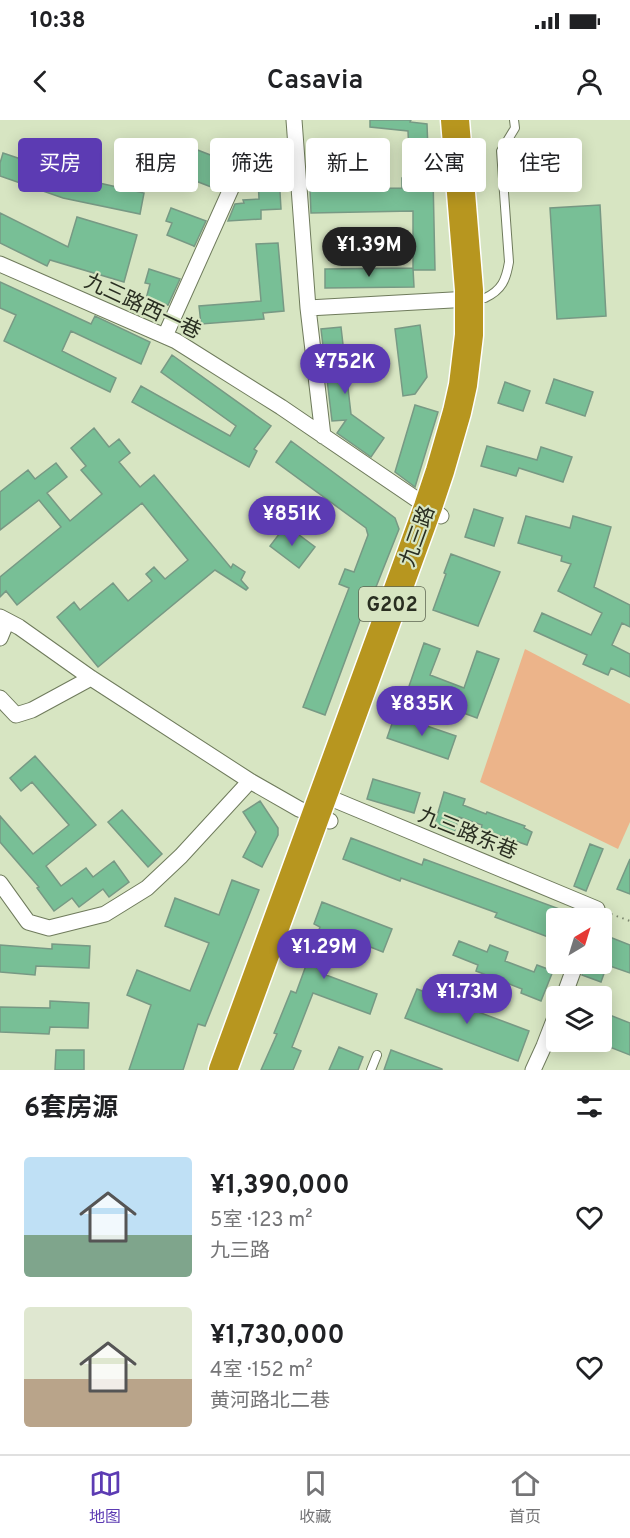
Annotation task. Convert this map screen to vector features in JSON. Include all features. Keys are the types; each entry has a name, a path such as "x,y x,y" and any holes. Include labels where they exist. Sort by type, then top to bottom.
{"highway":[{"name":"九三路","path":"223,1070 326,808 434,512 465,449 473,419 484,337 455,120"},
{"name":"九三路","path":"470,120 477,298"},
{"name":"九三路","path":"240,1070 326,808"}],"street":[{"path":"294,120 308,308 323,436"},
{"path":"165,336 230,192"},
{"name":"九三路西一巷","path":"0,264 176,341 281,407 434,512"},
{"path":"308,308 477,298"},
{"path":"0,638 3,619"},
{"name":"九三路东巷","path":"3,619 19,627 91,678 250,781 299,808 326,808 582,908"},
{"path":"0,698 16,715 32,710 91,678"},
{"path":"0,883 28,922 49,928 105,914 147,888 181,856 250,781"},
{"path":"533,1070 546,1041"}],"lane":[{"path":"477,298 493,294 501,286 509,262 501,151 515,128 514,120"},
{"path":"371,1070 377,1055"}],"path":[{"path":"612,917 630,921"}],"shaded area":[{"path":"525,649 630,704 630,822 618,849 480,782"}],"building":[{"path":"370,120 411,120 410,122 427,124 428,138 408,138 408,131 370,127"},
{"path":"198,150 210,155 210,187 198,182"},
{"path":"3,153 18,158 18,182 0,176"},
{"path":"102,184 114,186 114,192 144,193 140,214 63,198 46,192 102,192"},
{"path":"390,188 402,188 402,192 433,192 435,270 413,270 413,211 311,213 310,192 390,192"},
{"path":"259,192 280,192 281,209 261,210 261,219 228,221 235,204 244,203 243,200 259,199"},
{"path":"600,205 606,316 557,319 550,208"},
{"path":"171,208 206,221 194,247 167,235 172,223 166,221"},
{"path":"0,213 68,247 77,217 137,235 124,282 50,260 47,266 0,243"},
{"path":"278,243 284,311 263,313 264,319 201,324 199,306 261,301 256,244"},
{"path":"413,268 414,287 325,288 325,269"},
{"path":"149,269 180,279 168,305 146,299 150,284 145,283"},
{"path":"0,282 91,324 95,316 150,342 141,364 71,331 62,351 116,378 110,392 4,341 16,315 0,308"},
{"path":"420,325 427,377 415,394 403,396 395,329"},
{"path":"341,327 351,414 384,438 371,457 337,433 346,420 332,421 321,329"},
{"path":"172,355 271,426 254,449 257,451 249,467 132,402 141,386 230,436 236,426 161,372"},
{"path":"554,379 593,392 585,416 546,403"},
{"path":"505,382 530,391 523,411 498,403"},
{"path":"415,405 438,412 415,487 395,472"},
{"path":"94,428 109,447 119,439 130,453 119,462 140,487 154,475 231,568 233,564 245,572 241,580 248,588 246,590 215,570 98,667 57,617 74,602 80,610 113,583 128,601 152,581 146,574 154,567 165,579 188,560 142,503 17,605 6,591 0,597 0,577 61,527 39,500 0,530 0,492 28,470 35,479 56,463 67,477 47,493 70,521 102,494 81,470 86,466 71,448"},
{"path":"291,441 395,518 399,529 372,597 369,596 325,715 303,707 349,588 339,584 345,569 354,572 368,535 366,528 276,462"},
{"path":"487,446 537,460 541,447 572,457 563,482 519,468 516,476 481,466"},
{"path":"474,509 503,518 494,546 465,537"},
{"path":"526,516 570,528 573,516 611,527 594,587 630,605 630,627 622,623 612,645 630,654 630,677 611,668 608,675 583,664 587,655 534,631 542,613 591,635 602,613 558,591 571,564 561,561 562,556 518,543"},
{"path":"286,525 315,547 299,568 270,546"},
{"path":"451,554 500,572 478,626 433,610"},
{"path":"424,643 440,649 430,675 464,688 477,651 499,659 477,718 407,692"},
{"path":"395,715 456,736 448,759 387,738"},
{"path":"35,756 96,825 46,866 61,886 86,868 93,877 114,861 129,882 109,897 103,889 79,907 72,898 54,911 37,888 39,887 0,842 0,816 33,854 69,825 32,782 21,791 10,778"},
{"path":"373,779 420,793 414,813 367,799"},
{"path":"444,792 465,799 463,805 525,826 524,828 532,832 527,845 481,829 482,825 459,817 454,833 434,826"},
{"path":"260,801 278,828 278,835 262,867 243,857 256,832 243,812"},
{"path":"122,810 162,854 148,867 108,822"},
{"path":"351,838 422,865 424,859 557,908 546,908 546,936 495,917 497,913 401,878 400,881 343,859"},
{"path":"590,844 603,849 586,891 574,886"},
{"path":"630,859 630,894 617,889"},
{"path":"232,880 259,890 205,1026 198,1024 183,1070 129,1070 151,1005 127,995 137,970 190,991 209,943 165,926 175,898 219,915"},
{"path":"322,902 392,929 383,952 340,935 326,975 377,994 370,1014 313,993 292,1047 301,1051 293,1070 261,1070 277,1034 274,1033 291,991 296,993 320,927 314,924"},
{"path":"612,938 630,945 630,973 612,967"},
{"path":"459,941 487,952 490,945 508,952 505,961 534,972 537,965 546,968 546,974 552,974 541,1001 521,993 522,989 476,971 478,965 453,955"},
{"path":"52,944 90,946 89,968 36,966 35,975 0,972 0,945 52,949"},
{"path":"582,974 604,974 601,982"},
{"path":"417,989 529,1031 518,1061 405,1018"},
{"path":"50,1001 89,1003 88,1028 50,1027 49,1034 0,1032 0,1007 50,1008"},
{"path":"612,1016 630,1023 630,1055 612,1048"},
{"path":"339,1047 363,1057 358,1070 329,1070"},
{"path":"56,1050 84,1050 84,1070 55,1070"},
{"path":"391,1050 442,1069 442,1070 384,1070"}]}
